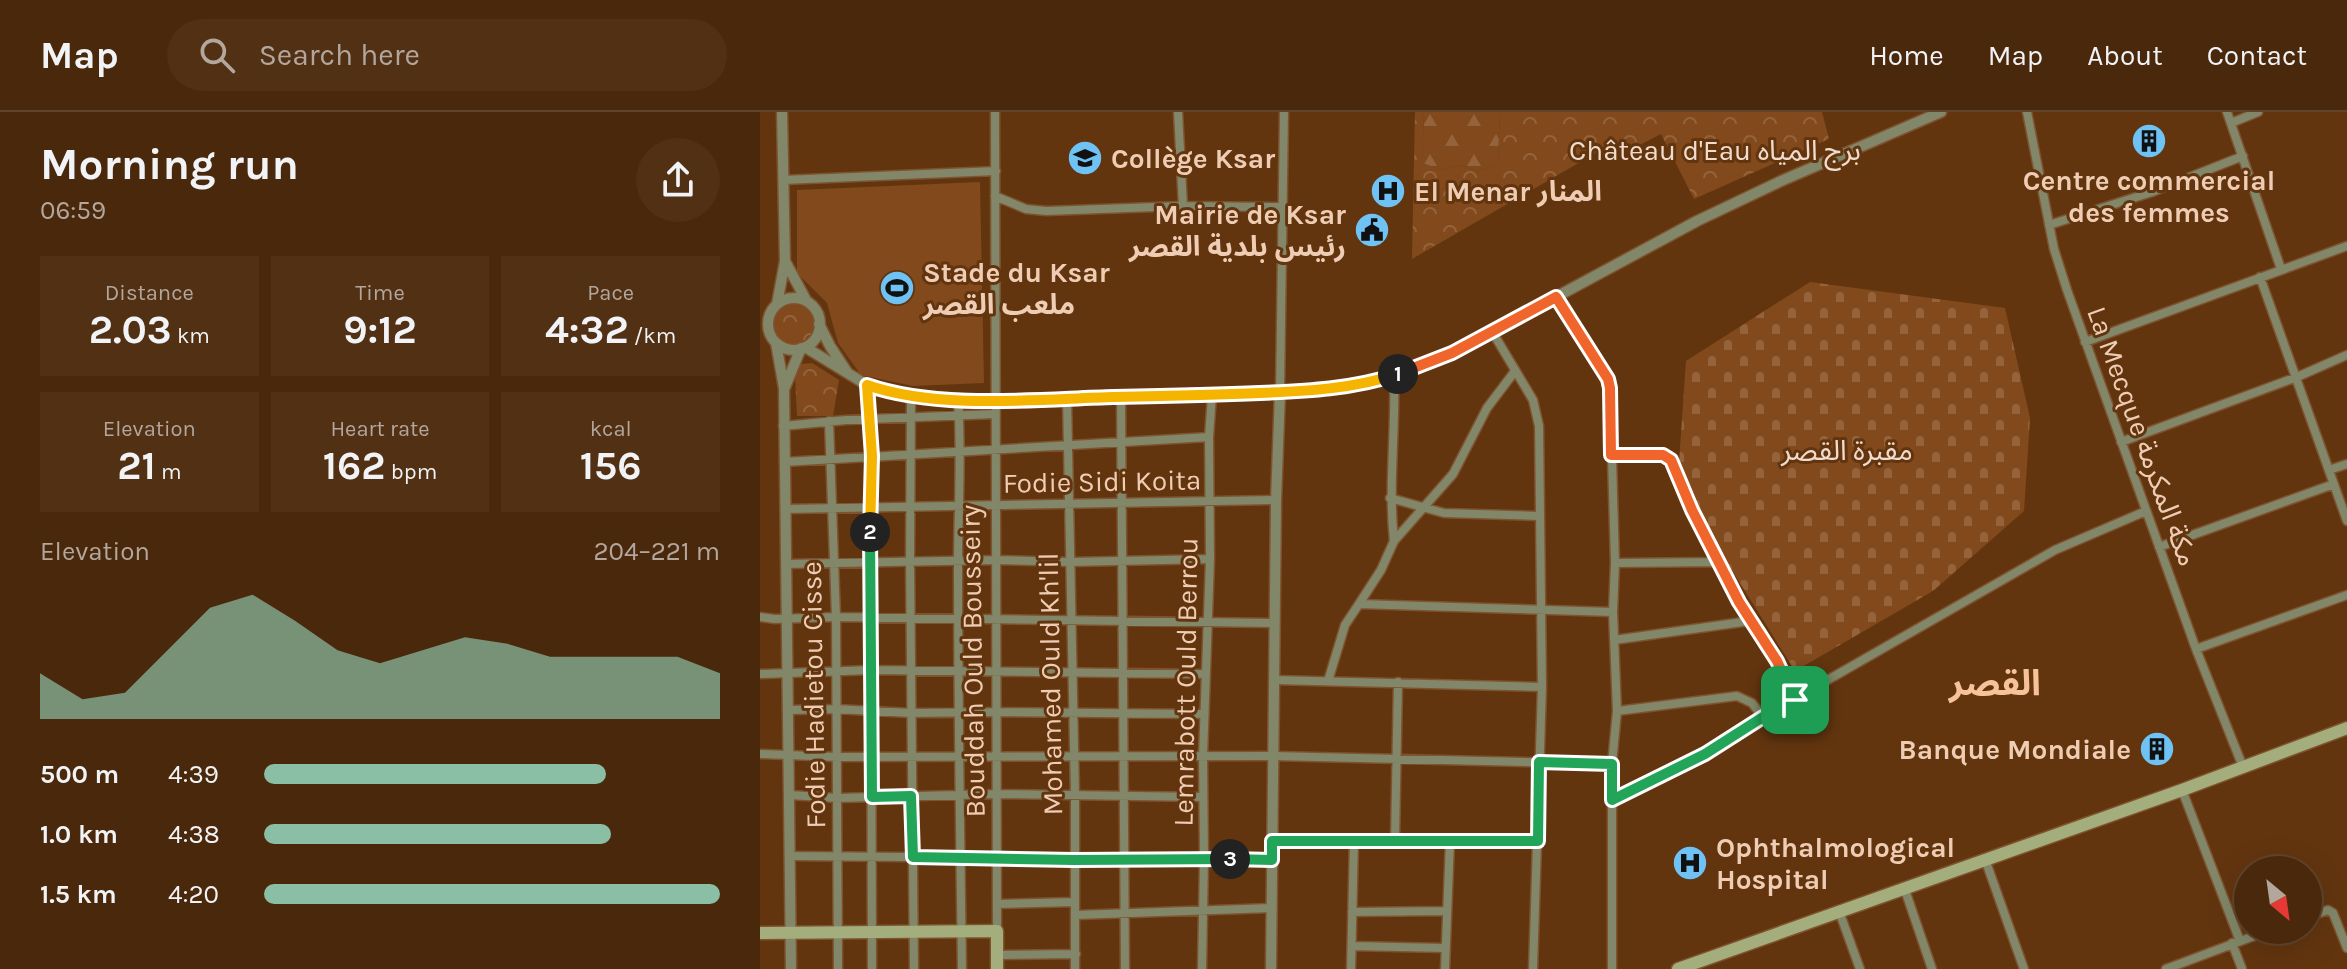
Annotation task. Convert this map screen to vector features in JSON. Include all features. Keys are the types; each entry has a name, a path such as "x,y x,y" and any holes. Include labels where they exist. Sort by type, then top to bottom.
{"main road":[{"path":"1678,969 1714,963 1839,911 2182,790 2347,728"},
{"path":"760,933 997,931"},
{"name":"Bouddah Ould Bousseiry","path":"997,931 997,962"}],"street":[{"path":"782,112 785,261 768,323 784,388 791,969"},
{"name":"Bouddah Ould Bousseiry","path":"995,112 997,931"},
{"path":"1178,112 1183,206"},
{"path":"1271,969 1284,112"},
{"path":"760,329 788,349 803,348 867,385 911,397 995,400 1212,395 1337,388 1394,376 1432,362 1493,333 1697,221 1941,112"},
{"name":"La Mecque مكة المكرمة","path":"2027,112 2054,249 2196,649 2243,767"},
{"path":"2227,112 2281,269"},
{"path":"2231,123 2258,112"},
{"path":"2049,225 2152,192 2243,156"},
{"path":"783,180 996,171"},
{"path":"995,196 1033,210 1281,207"},
{"path":"2085,342 2347,246"},
{"path":"785,261 807,302 816,311 830,346 849,374"},
{"path":"2260,277 2347,521"},
{"path":"1556,297 1608,379 1610,388 1617,711 1612,764 1612,969"},
{"path":"770,308 792,298 807,302"},
{"path":"784,388 803,348 816,337 819,324"},
{"path":"1493,333 1533,400 1538,414 1542,687 1533,969"},
{"path":"2121,442 2297,377 2347,355"},
{"path":"1328,681 1345,625 1381,570 1394,541 1453,474 1487,408 1515,371"},
{"path":"1394,376 1390,498 1394,541"},
{"path":"867,385 872,456 869,562 872,969"},
{"name":"Lemrabott Ould Berrou","path":"1202,969 1203,756 1212,395"},
{"path":"911,397 914,969"},
{"path":"1121,397 1125,969"},
{"name":"Mohamed Ould Kh'lil","path":"1067,398 1075,795 1075,969"},
{"path":"958,399 962,969"},
{"path":"783,426 995,414"},
{"name":"Fodie Hadietou Cisse","path":"829,421 836,617 838,969"},
{"path":"784,462 1209,437"},
{"path":"1611,455 1663,455 1671,460 1719,562 1750,621 1777,661 1795,700"},
{"path":"2329,470 2347,464"},
{"path":"2159,547 2334,484"},
{"path":"1390,498 1444,513 1539,516"},
{"name":"Fodie Sidi Koita","path":"785,509 1276,500"},
{"path":"1612,800 1705,754 1763,717 2055,550 2146,511"},
{"path":"786,564 1210,559"},
{"path":"1615,563 1719,562"},
{"path":"2196,649 2347,595"},
{"path":"1359,604 1613,612"},
{"path":"760,617 1275,623"},
{"path":"1614,640 1750,621"},
{"path":"760,674 871,670 1205,674"},
{"path":"1274,680 1542,687"},
{"path":"1395,840 1398,682"},
{"path":"1617,711 1737,696 1752,703 1763,717"},
{"path":"789,710 1204,714"},
{"path":"760,754 838,757 1273,756 1612,764"},
{"path":"2182,790 2234,936"},
{"path":"790,795 837,798 998,794 1203,797"},
{"path":"1351,969 1354,840"},
{"path":"1445,969 1450,840"},
{"path":"1272,841 1538,841"},
{"path":"790,856 1272,860"},
{"path":"1985,859 2024,969"},
{"path":"1904,887 1932,969"},
{"path":"997,904 1075,902"},
{"path":"1076,915 1271,908"},
{"path":"2322,912 2328,910 2333,913 2347,948"},
{"path":"1352,912 1447,911"},
{"path":"1839,911 1860,969"},
{"path":"2166,969 2234,943"},
{"path":"2236,944 2242,969"},
{"path":"1352,946 1445,948"},
{"path":"997,962 1076,954"}],"green space":[{"name":"Château d'Eau برج المياه","path":"1415,112 1424,112 1422,163 1441,170 1460,165 1476,171 1498,165 1500,112 1822,112 1829,139 1694,199 1661,134 1626,152 1606,158 1601,150 1412,259"},
{"path":"1424,112 1500,112 1498,165 1476,171 1460,165 1441,170 1422,163"},
{"name":"Stade du Ksar ملعب القصر","path":"980,182 984,383 913,386 861,375 838,343 827,303 797,273 797,190"},
{"name":"مقبرة القصر","path":"1810,282 2005,308 2030,418 2024,511 1933,591 1795,671 1698,516 1679,463 1686,361"},
{"path":"794,303 809,309 815,324 809,339 794,345 779,339 773,324 779,309"},
{"path":"812,363 839,380 833,416 797,416 795,375 801,364"}],"place":[{"name":"Centre commercial des femmes","path":"2149,141"},
{"name":"Collège Ksar","path":"1085,158"},
{"name":"El Menar المنار","path":"1388,191"},
{"name":"Mairie de Ksar رئيس بلدية القصر","path":"1372,230"},
{"name":"Stade du Ksar ملعب القصر","path":"897,288"},
{"name":"Banque Mondiale","path":"2157,749"},
{"name":"Ophthalmological Hospital","path":"1690,863"}],"district":[{"name":"القصر","path":"1995,682"}],"route":[{"path":"1556,297 1608,379 1611,455 1663,455 1671,460 1692,510 1739,602 1777,661 1795,700 1705,754 1612,800 1612,764 1539,762 1538,841 1272,841 1272,860 913,857 911,796 872,797 869,562 872,456 867,385 911,397 995,400 1212,395 1337,388 1394,376 1432,362 1493,333 1556,297"}]}
